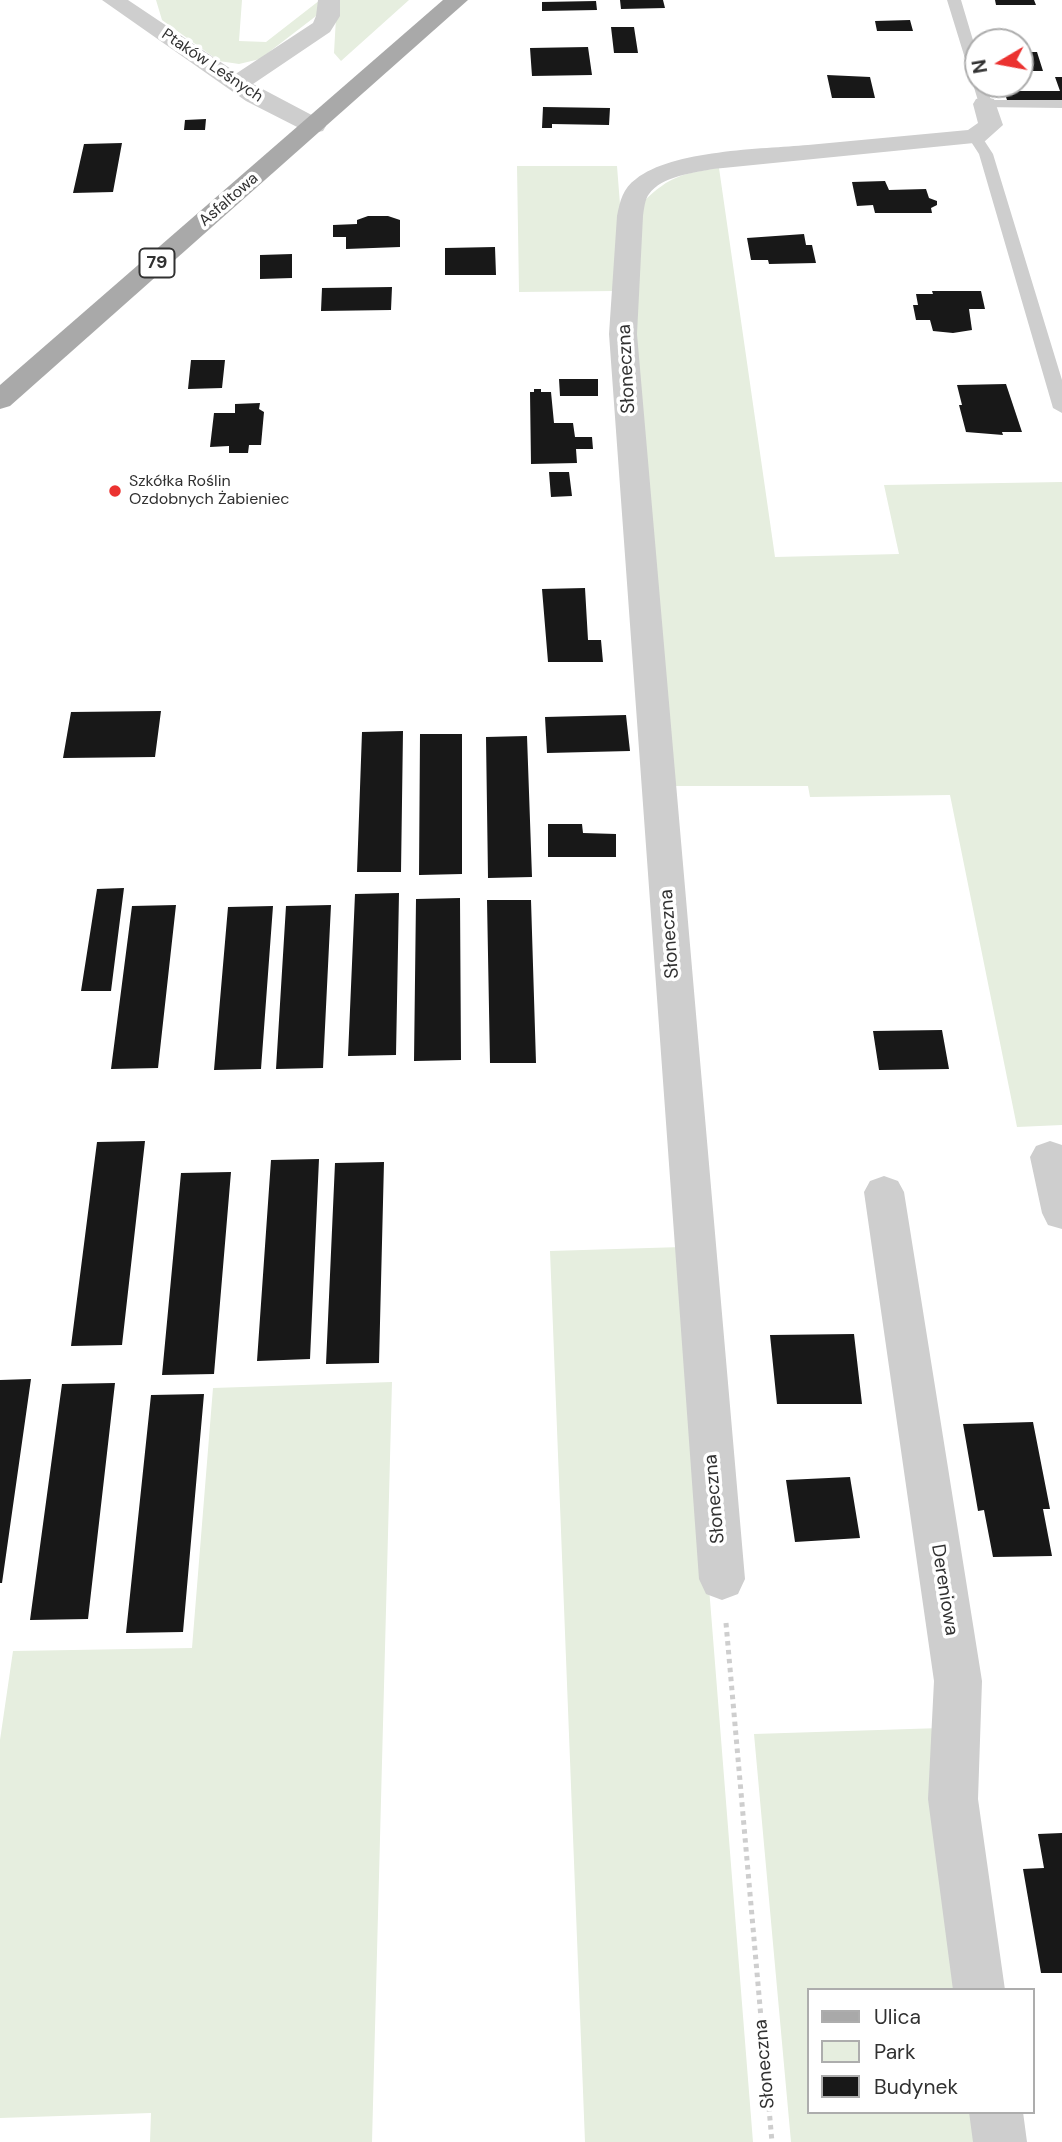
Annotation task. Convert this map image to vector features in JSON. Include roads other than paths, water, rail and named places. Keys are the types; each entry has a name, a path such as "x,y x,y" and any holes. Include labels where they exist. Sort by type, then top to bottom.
{"main road":[{"name":"Asfaltowa","path":"0,400 457,0"}],"street":[{"path":"235,83 322,27 328,16 329,0"},
{"name":"Ptaków Leśnych","path":"120,2 235,83 274,107 314,126"},
{"path":"975,137 991,125 983,98"},
{"name":"Słoneczna","path":"722,1579 623,334 629,219 637,191 654,178 672,171 713,162 975,137"},
{"path":"1050,1157 1062,1213"},
{"name":"Dereniowa","path":"884,1192 958,1682 953,1799 979,1988"},
{"path":"996,2114 1000,2142"}],"lane":[{"path":"954,0 964,35"},
{"path":"1027,98 1062,104"},
{"path":"975,137 986,154 1062,408"}],"place":[{"name":"Szkółka Roślin Ozdobnych Żabieniec","path":"115,491"}]}
